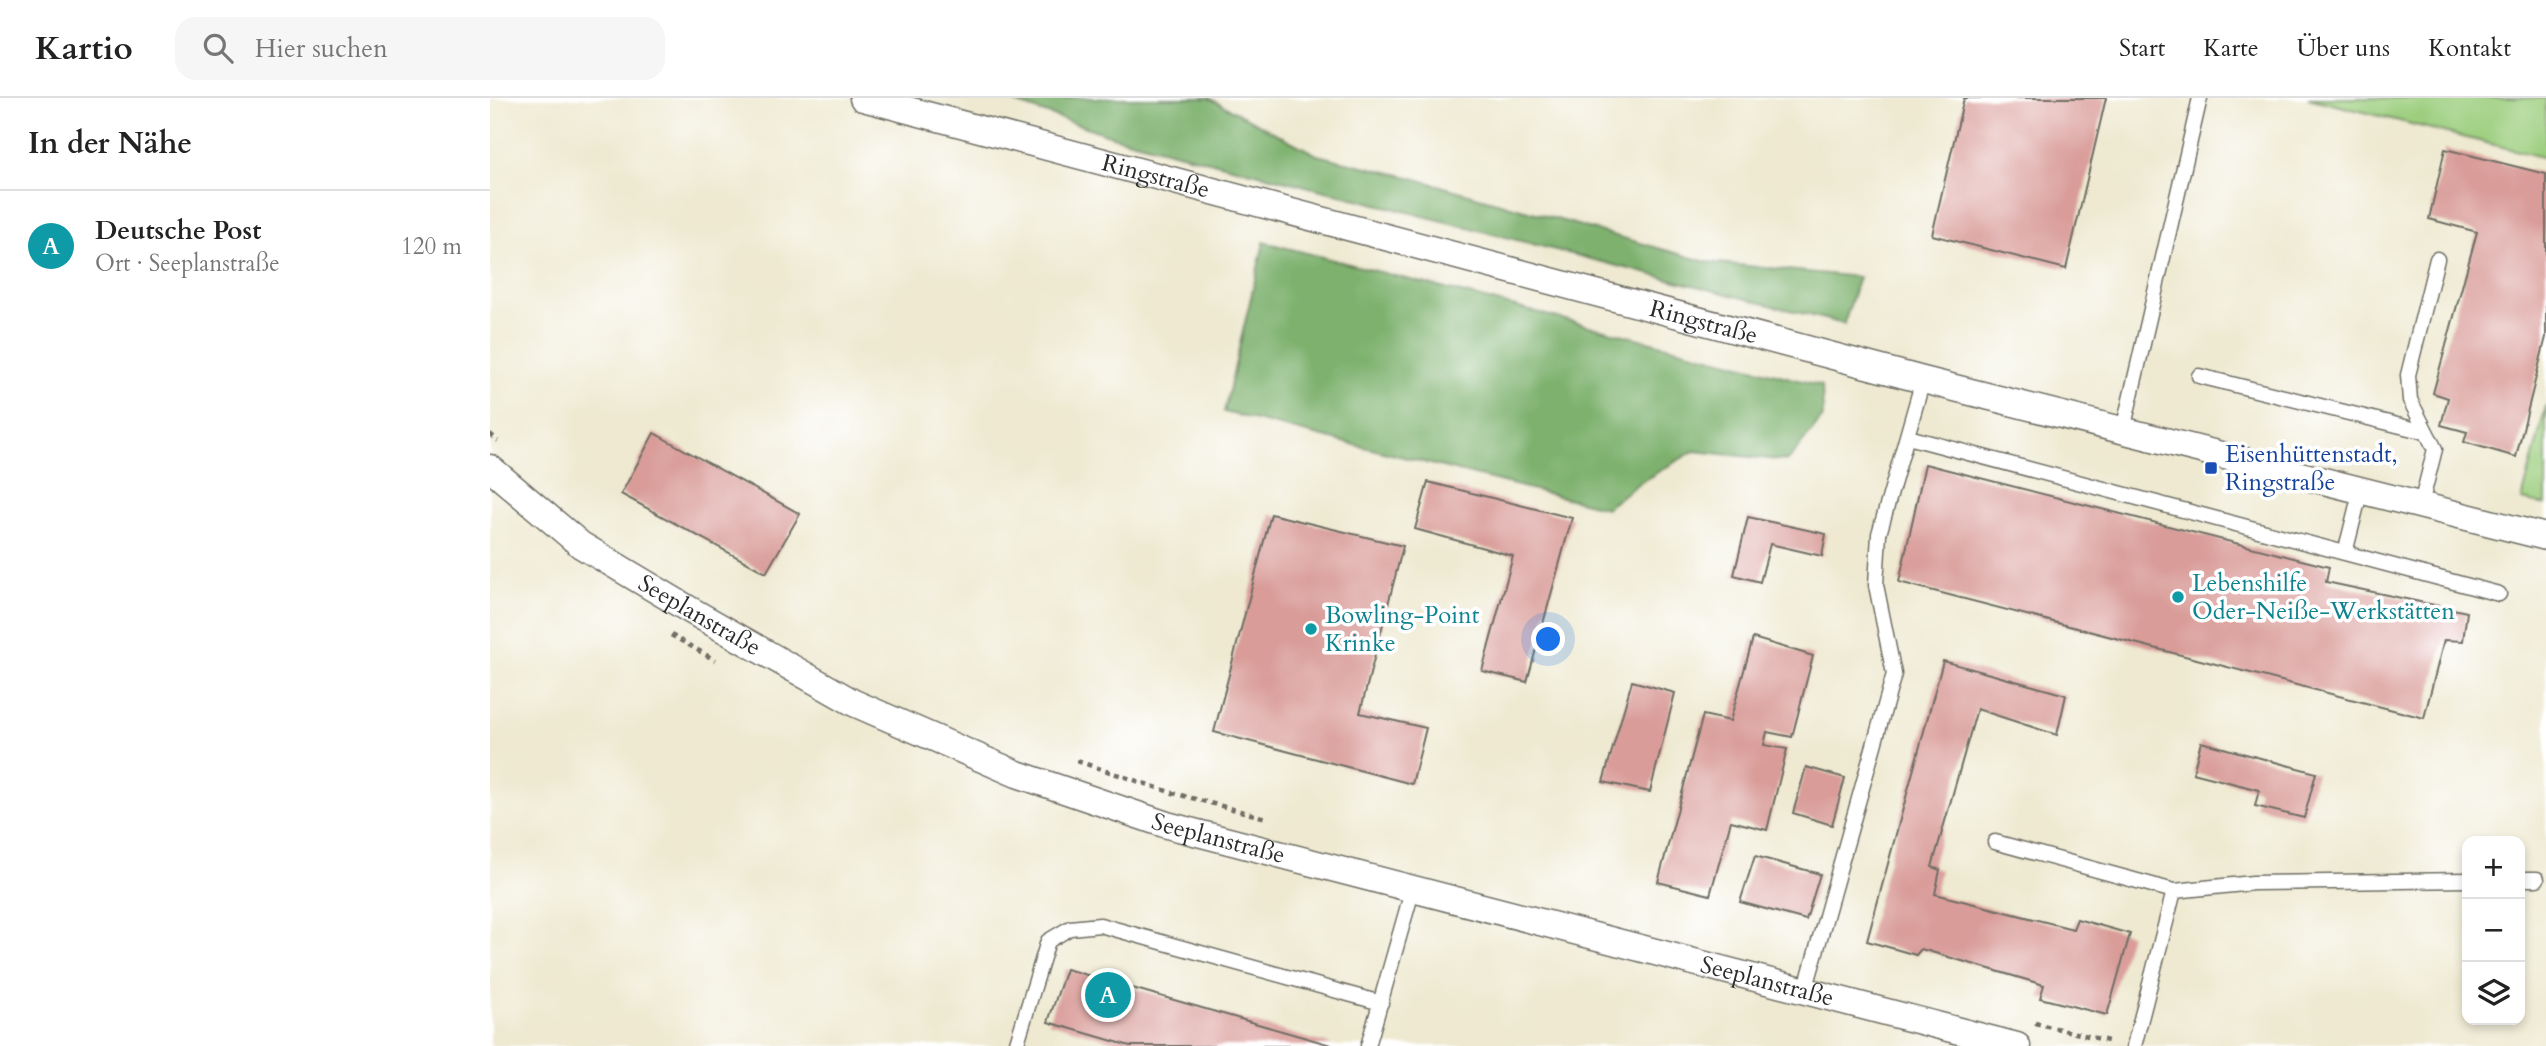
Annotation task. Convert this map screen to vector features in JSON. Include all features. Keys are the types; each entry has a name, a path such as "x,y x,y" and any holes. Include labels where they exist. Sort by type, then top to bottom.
{"street":[{"name":"Ringstraße","path":"863,98 1923,380 2546,537"},
{"name":"Seeplanstraße","path":"490,468 581,545 854,703 1017,774 1167,825 2017,1046"}],"lane":[{"path":"2123,430 2200,98"},
{"path":"2421,505 2435,449 2410,400 2408,375 2437,259"},
{"path":"2199,376 2425,432"},
{"path":"1805,991 1894,674 1876,585 1879,534 1923,380"},
{"path":"1908,437 2499,594"},
{"path":"2345,553 2361,489"},
{"path":"1995,842 2174,891 2253,883 2462,880"},
{"path":"2525,880 2537,879"},
{"path":"1368,1046 1413,888"},
{"path":"2134,1046 2174,891"},
{"path":"1017,1046 1048,941 1070,928 1100,925 1381,1003"}],"path":[{"path":"490,434 500,442"},
{"path":"1068,758 1173,793 1280,822"},
{"path":"2022,1019 2113,1043"}],"green space":[{"path":"1001,98 1209,98 1317,155 1409,177 1707,262 1859,277 1844,324 1115,137"},
{"path":"2308,98 2546,98 2546,158"},
{"path":"1264,242 1822,386 1823,417 1788,461 1694,451 1636,485 1606,508 1224,412"},
{"path":"2546,406 2546,505 2522,500"}],"building":[{"path":"1964,98 2106,98 2066,269 1932,235"},
{"path":"2445,149 2546,174 2546,337 2516,457 2464,442 2467,432 2441,425 2448,398 2433,393 2477,232 2429,219"},
{"path":"654,433 800,514 766,573 621,494"},
{"name":"Lebenshilfe Oder-Neiße-Werkstätten","path":"1925,464 2329,567 2326,582 2467,612 2463,641 2444,640 2424,718 1899,582"},
{"path":"1428,482 1572,518 1527,682 1482,671 1513,556 1415,529"},
{"name":"Bowling-Point Krinke","path":"1271,514 1403,546 1360,713 1426,728 1412,784 1214,732"},
{"path":"1748,517 1826,534 1822,556 1770,544 1760,582 1734,575"},
{"path":"1753,638 1813,656 1792,737 1767,732 1764,745 1787,749 1767,830 1731,821 1710,895 1658,882 1703,715 1730,721"},
{"path":"1943,661 2066,695 2057,735 1977,709 1932,867 1940,870 1935,894 2073,929 2077,919 2130,934 2107,1015 2040,998 2044,985 1921,949 1916,955 1867,941"},
{"path":"1632,681 1675,693 1650,792 1603,782"},
{"path":"2201,742 2316,773 2304,818 2255,806 2259,790 2193,773"},
{"path":"1806,767 1845,778 1832,825 1793,813"},
{"path":"1755,856 1820,874 1806,920 1740,902"},
{"path":"1066,969 1331,1045 1130,1046 1048,1022"}],"place":[{"name":"Eisenhüttenstadt, Ringstraße","path":"2211,468"},
{"name":"Lebenshilfe Oder-Neiße-Werkstätten","path":"2178,597"},
{"name":"Bowling-Point Krinke","path":"1311,629"},
{"name":"Deutsche Post","path":"1108,995"}]}
